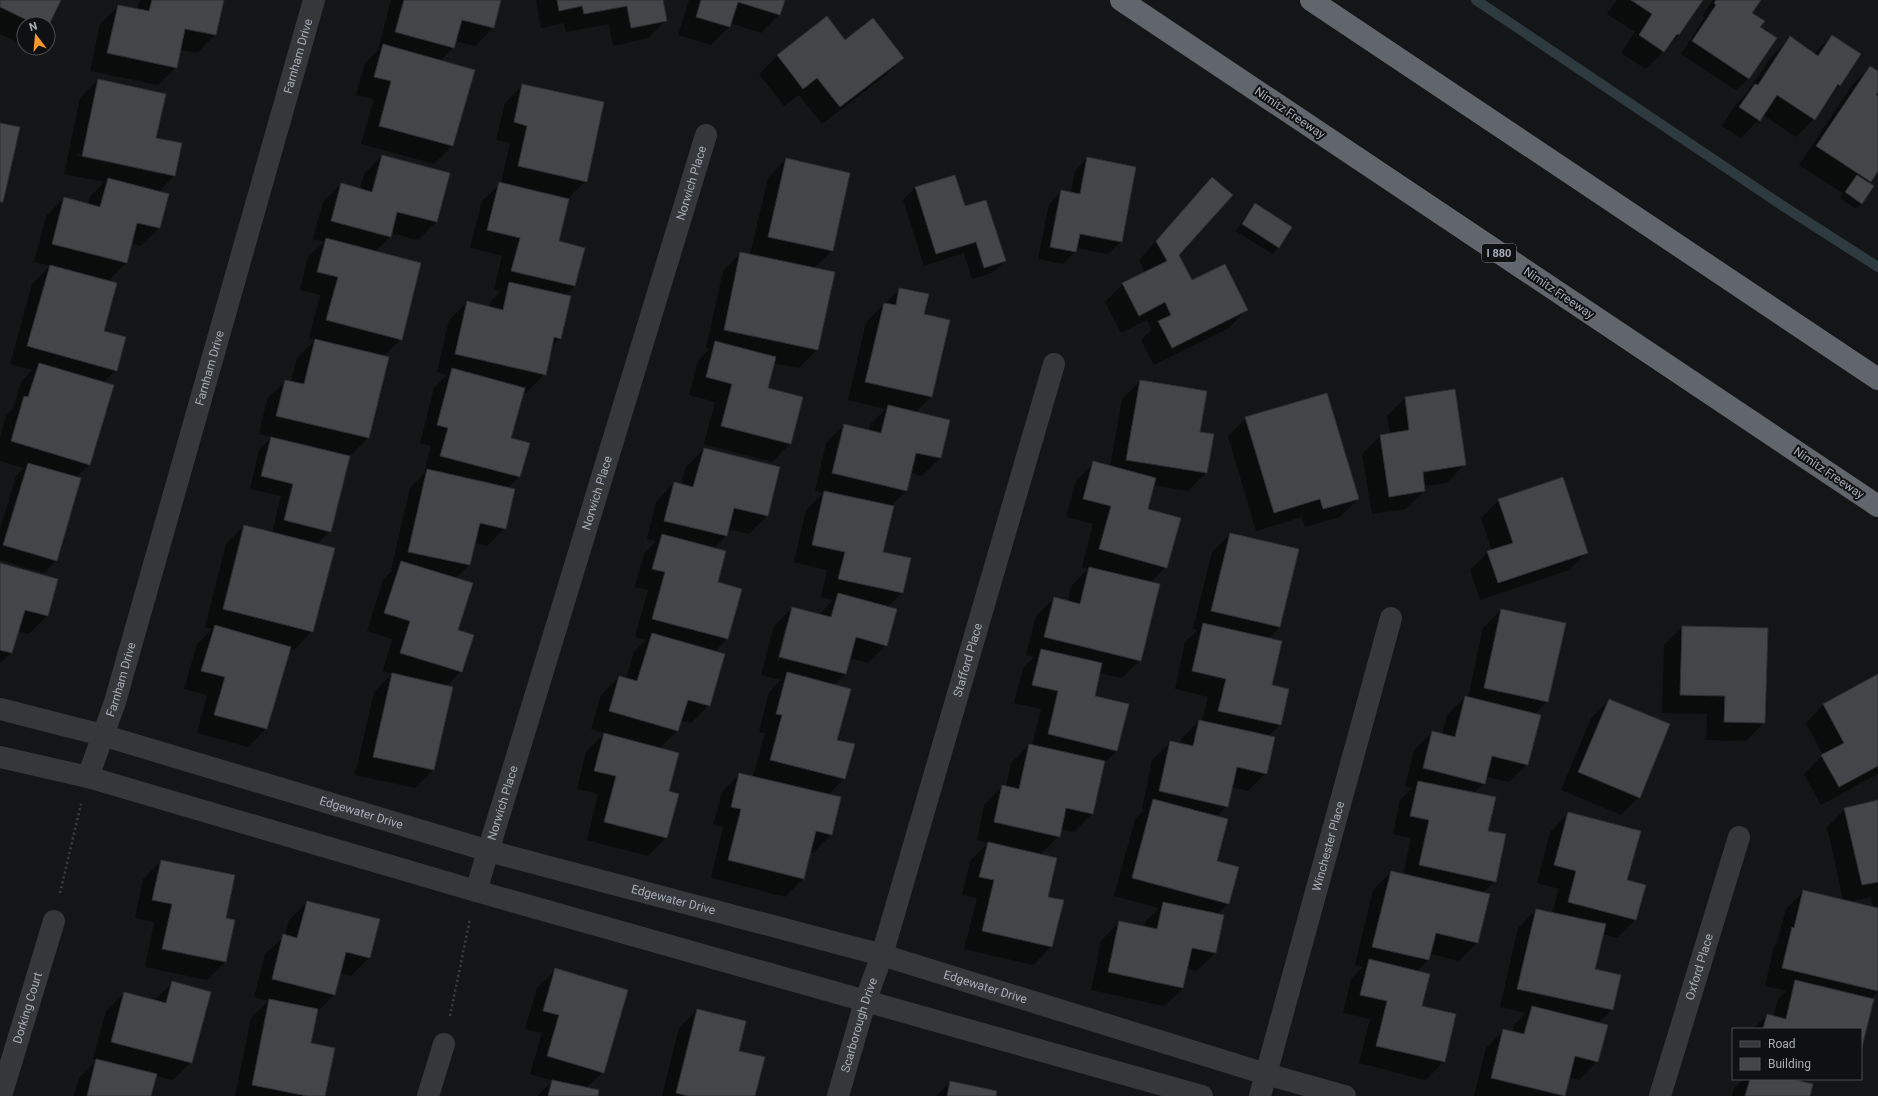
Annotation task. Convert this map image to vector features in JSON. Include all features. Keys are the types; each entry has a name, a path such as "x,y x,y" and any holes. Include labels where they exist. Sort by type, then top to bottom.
{"highway":[{"name":"Nimitz Freeway","path":"1121,0 1878,506"},
{"path":"1311,0 1878,378"}],"street":[{"name":"Farnham Drive","path":"88,777 115,702 314,0"},
{"name":"Norwich Place","path":"476,891 706,135"},
{"name":"Stafford Place","path":"882,956 1054,364"},
{"name":"Winchester Place","path":"1260,1096 1391,618"},
{"name":"Edgewater Drive","path":"0,709 102,735 489,851 882,956 1266,1074 1344,1096"},
{"path":"0,757 88,777 476,891 1202,1096"},
{"name":"Oxford Place","path":"1660,1096 1739,837"},
{"name":"Dorking Court","path":"1,1096 54,921"},
{"name":"Scarborough Drive","path":"838,1096 865,1002 882,956"},
{"path":"428,1096 444,1044"}],"path":[{"path":"54,921 88,777"},
{"path":"444,1044 476,891"}],"building":[{"path":"0,0 61,0 53,16 19,16 0,7"},
{"path":"152,0 224,0 216,35 185,29 177,68 107,53 118,5 149,11"},
{"path":"404,0 501,0 494,28 462,20 454,48 395,32"},
{"path":"557,0 663,0 667,21 631,28 627,6 584,14 582,6 559,11"},
{"path":"701,0 785,0 780,15 738,2 730,27 696,17"},
{"path":"1631,0 1703,0 1679,35 1677,34 1664,52 1639,35 1652,14"},
{"path":"1716,0 1761,0 1752,13 1765,21 1760,27 1777,38 1749,79 1692,41 1716,5 1714,3"},
{"path":"827,16 845,40 873,18 904,58 840,107 817,78 803,89 777,55"},
{"path":"1832,35 1861,54 1840,86 1838,84 1815,120 1777,95 1760,121 1739,107 1755,84 1758,85 1790,36 1818,56"},
{"path":"383,44 475,70 453,146 379,126 391,81 374,77"},
{"path":"1870,66 1878,71 1878,92 1876,95 1878,96 1878,171 1871,182 1816,146"},
{"path":"98,79 166,94 156,138 182,143 175,176 82,156"},
{"path":"522,84 604,102 587,182 518,166 527,126 514,122"},
{"path":"0,123 20,127 3,202 0,202"},
{"path":"382,155 450,173 437,222 397,212 391,237 331,221 341,183 372,192"},
{"path":"1087,157 1136,167 1122,242 1080,234 1076,252 1050,247 1061,190 1080,194"},
{"path":"786,158 850,173 833,251 768,237"},
{"path":"955,175 965,206 986,200 1006,261 984,268 976,242 936,254 915,187"},
{"path":"1857,175 1874,186 1862,204 1845,192"},
{"path":"1212,177 1233,195 1179,255 1192,280 1225,264 1248,310 1172,348 1158,321 1171,315 1165,302 1139,316 1122,283 1167,261 1156,241"},
{"path":"108,178 169,194 160,228 137,223 127,263 52,244 64,197 100,207"},
{"path":"499,182 569,199 559,241 585,248 575,286 511,271 520,238 487,230"},
{"path":"1255,203 1292,227 1279,248 1242,224"},
{"path":"326,238 421,263 402,340 326,320 338,277 317,272"},
{"path":"740,252 835,272 818,350 724,330"},
{"path":"50,265 117,283 104,331 126,337 117,371 27,346"},
{"path":"509,282 571,296 561,339 554,337 546,375 455,354 467,301 503,310"},
{"path":"899,288 929,294 924,314 950,320 932,397 865,382 884,303 896,305"},
{"path":"315,339 389,357 369,438 276,416 285,380 304,384"},
{"path":"715,341 776,357 768,388 803,397 791,444 721,426 732,384 706,377"},
{"path":"39,363 114,385 90,465 11,441 24,396 28,397"},
{"path":"452,368 525,388 511,438 530,443 520,477 440,456 448,428 437,425"},
{"path":"1140,380 1207,391 1200,432 1214,434 1207,473 1126,460"},
{"path":"1455,389 1466,465 1423,472 1425,491 1389,497 1380,435 1409,430 1405,397"},
{"path":"1327,393 1359,499 1323,509 1320,499 1274,513 1245,417"},
{"path":"888,405 950,420 941,458 916,453 907,491 832,473 844,424 881,433"},
{"path":"271,437 350,456 331,532 284,520 293,484 261,476"},
{"path":"704,448 780,467 768,516 734,508 727,536 664,521 674,482 693,487"},
{"path":"1093,461 1156,478 1148,509 1181,518 1167,568 1099,549 1111,506 1083,499"},
{"path":"28,463 81,478 57,561 3,545"},
{"path":"427,469 515,489 506,529 480,523 470,565 408,552"},
{"path":"1563,477 1588,553 1498,583 1487,551 1513,543 1498,499"},
{"path":"824,491 894,506 883,552 911,558 903,593 838,579 845,552 812,545"},
{"path":"244,525 335,548 313,632 223,609"},
{"path":"1230,533 1299,549 1280,627 1211,611"},
{"path":"662,534 726,551 718,582 742,589 728,639 652,619 665,572 652,569"},
{"path":"401,561 473,583 458,630 474,635 462,672 400,653 410,621 384,613"},
{"path":"0,563 58,579 48,616 25,610 12,653 0,650"},
{"path":"1089,567 1160,584 1141,661 1044,637 1054,597 1080,604"},
{"path":"838,593 897,609 887,646 856,637 846,674 779,657 792,607 831,617"},
{"path":"1501,609 1566,623 1548,702 1484,688"},
{"path":"1203,623 1282,641 1272,685 1289,689 1281,725 1218,711 1226,679 1192,671"},
{"path":"215,625 291,647 267,729 214,715 225,677 201,671"},
{"path":"1682,626 1768,628 1765,723 1724,722 1725,696 1680,695"},
{"path":"652,633 725,654 710,706 688,700 678,731 609,711 619,676 637,681"},
{"path":"1041,649 1102,663 1095,696 1129,704 1117,751 1048,734 1058,691 1032,685"},
{"path":"787,672 851,689 837,740 855,744 845,779 770,760 782,715 776,714"},
{"path":"392,673 453,687 434,770 373,757"},
{"path":"1878,674 1878,766 1839,787 1821,755 1844,743 1823,704"},
{"path":"1465,696 1541,715 1528,765 1492,756 1485,784 1423,768 1432,731 1455,737"},
{"path":"1609,699 1670,724 1640,798 1578,772"},
{"path":"1199,720 1275,737 1267,774 1237,767 1228,807 1159,791 1170,741 1193,746"},
{"path":"604,733 679,753 669,791 679,794 667,838 604,822 616,776 594,771"},
{"path":"1029,744 1105,761 1093,814 1066,808 1060,837 994,822 1002,785 1019,789"},
{"path":"739,773 841,797 832,835 816,831 804,879 728,860 741,809 731,807"},
{"path":"1418,781 1496,797 1488,831 1506,834 1496,882 1419,865 1429,820 1410,816"},
{"path":"1153,799 1228,819 1217,861 1239,867 1229,904 1132,878"},
{"path":"1878,800 1878,882 1862,885 1844,808"},
{"path":"1568,812 1641,831 1627,880 1646,885 1636,920 1568,902 1576,871 1554,865"},
{"path":"988,842 1057,858 1048,897 1064,900 1052,947 982,931 994,880 979,877"},
{"path":"161,860 235,875 226,918 235,920 226,962 162,949 172,904 152,900"},
{"path":"1391,871 1490,894 1478,943 1436,933 1429,960 1372,947"},
{"path":"1803,890 1878,908 1878,991 1782,968"},
{"path":"307,901 380,919 370,958 346,952 335,995 272,979 283,934 297,938"},
{"path":"1163,902 1224,915 1216,953 1192,948 1183,988 1108,972 1119,921 1157,929"},
{"path":"1536,909 1606,924 1595,969 1621,975 1613,1010 1517,989"},
{"path":"1369,959 1430,974 1422,1006 1456,1014 1445,1062 1376,1046 1387,1001 1360,995"},
{"path":"555,968 628,990 604,1073 547,1056 559,1015 543,1011"},
{"path":"1795,980 1874,999 1862,1047 1862,1028 1763,1028 1767,1014 1786,1019"},
{"path":"172,981 211,992 192,1063 111,1042 124,992 166,1003"},
{"path":"269,999 318,1009 311,1043 335,1048 325,1096 307,1096 252,1085"},
{"path":"1532,1006 1608,1025 1598,1062 1575,1056 1565,1096 1491,1078 1503,1029 1524,1034"},
{"path":"697,1009 746,1021 739,1051 765,1057 755,1096 688,1096 676,1093"},
{"path":"96,1059 157,1074 151,1096 87,1096"},
{"path":"552,1080 599,1090 598,1096 548,1096"},
{"path":"1750,1080 1796,1080 1813,1084 1810,1096 1745,1096"},
{"path":"950,1081 997,1091 996,1096 947,1096"}],"waterway":[{"path":"1476,0 1783,206 1878,267"}]}
